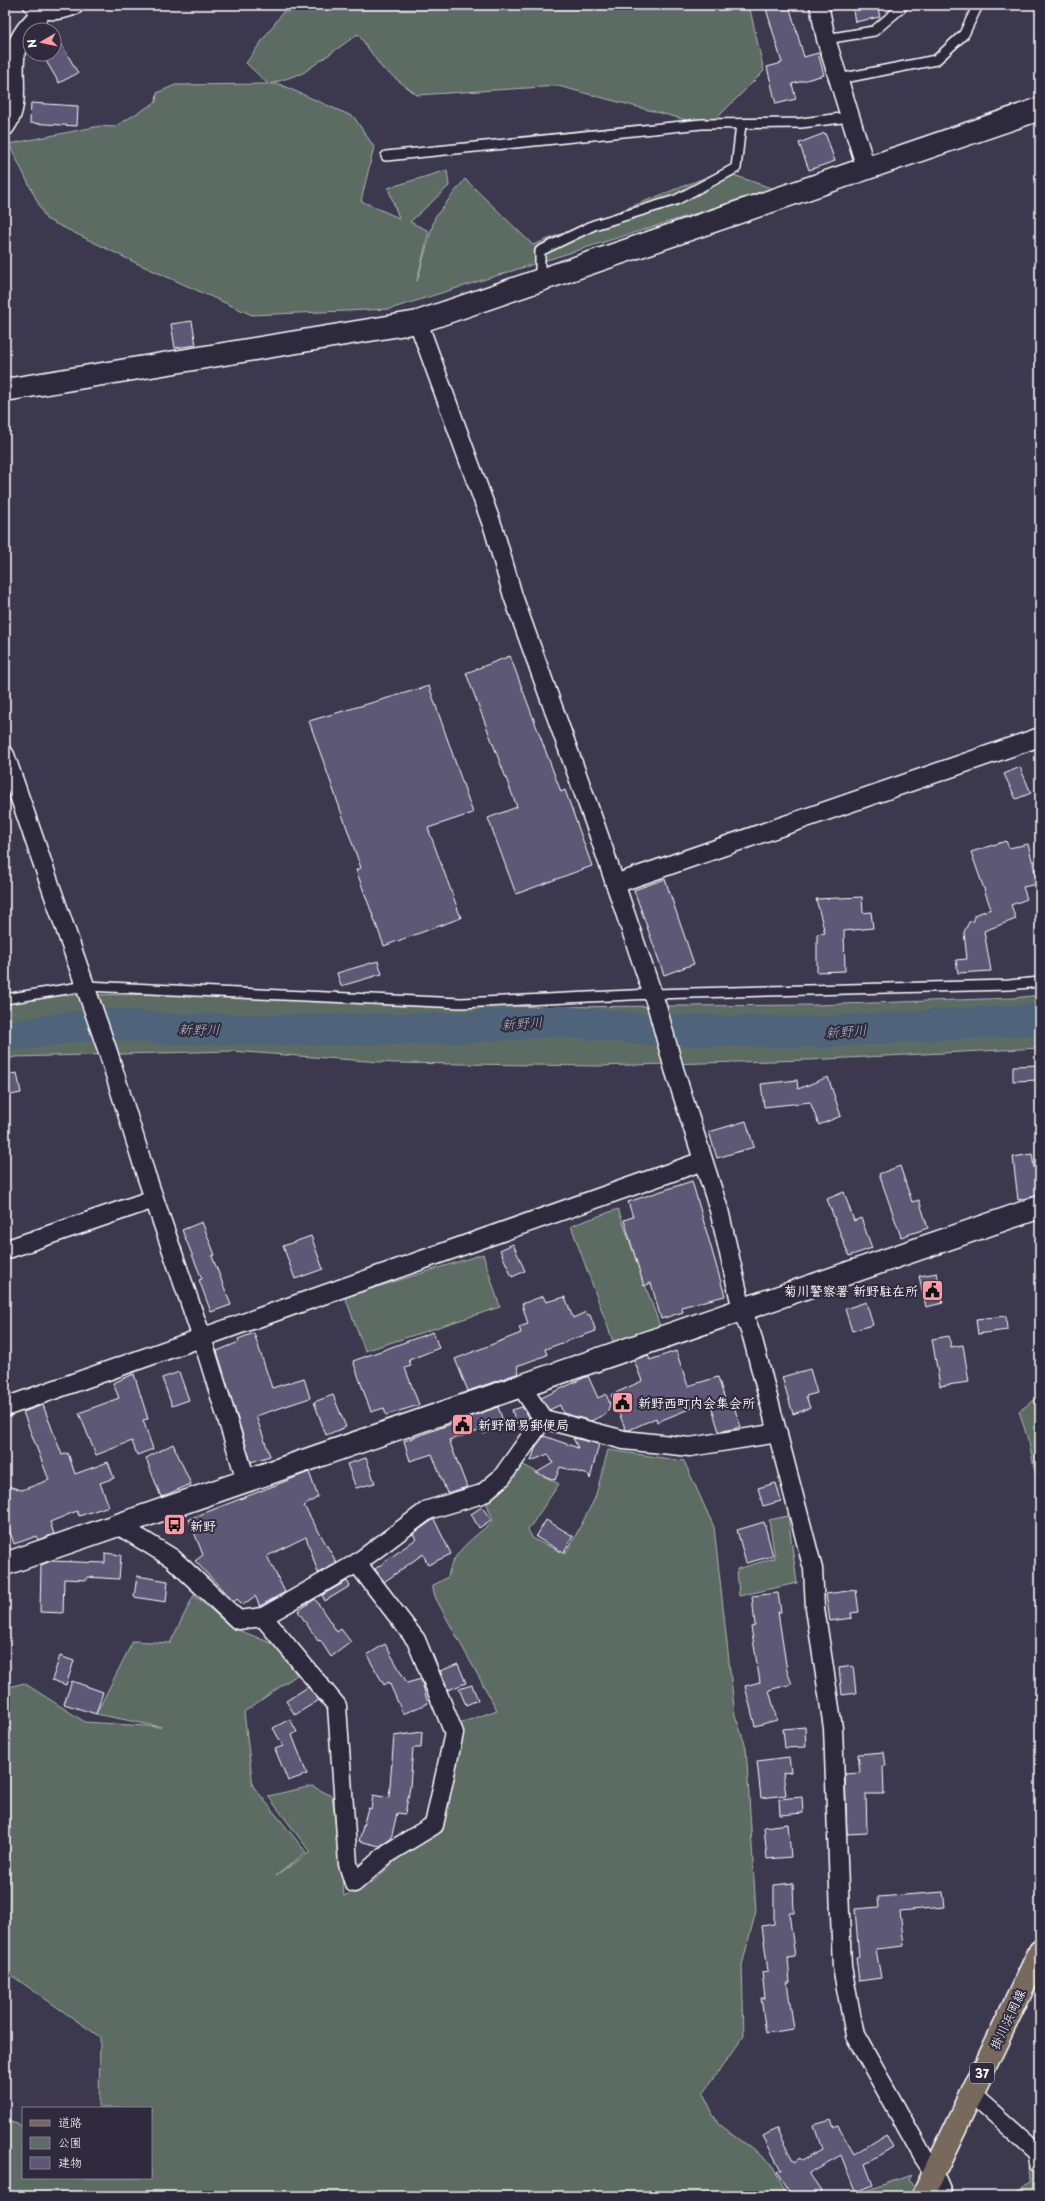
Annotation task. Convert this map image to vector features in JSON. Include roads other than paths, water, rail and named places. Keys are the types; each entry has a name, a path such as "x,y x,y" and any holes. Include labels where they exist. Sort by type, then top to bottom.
{"main road":[{"name":"掛川浜岡線","path":"923,2196 1040,1951"}],"street":[{"path":"5,127 8,123 16,91 16,51 38,8 65,9 75,5"},
{"path":"820,5 826,39 866,168"},
{"path":"5,390 418,322 1040,109"},
{"path":"418,322 494,530 513,596 655,1000 674,1069 719,1210 742,1310 752,1336 813,1569 815,1608 833,1728 842,1967 855,2034 924,2158 934,2173 944,2196"},
{"path":"615,884 1040,737"},
{"path":"5,755 108,1052 154,1199 202,1338 246,1480"},
{"path":"5,1407 703,1161"},
{"path":"5,1250 154,1199"},
{"path":"5,1564 1040,1207"},
{"path":"521,1386 543,1419 624,1440 690,1447 778,1433"},
{"path":"118,1525 172,1558 238,1620 263,1617 357,1563 428,1510 482,1494 502,1477 543,1419"},
{"path":"263,1617 337,1706 348,1864 354,1883 388,1853 434,1825 454,1733 416,1640 357,1563"},
{"path":"972,2094 1037,2149"}],"lane":[{"path":"839,79 936,60 964,34 978,5"},
{"path":"826,39 874,31 901,8"},
{"path":"386,156 702,124 802,124 850,117"},
{"path":"540,280 540,251 594,225 676,200 736,168 741,124"},
{"path":"5,1000 86,986 461,1003 655,1000 1009,985 1040,982"}],"waterway":[{"name":"新野川","path":"5,1037 71,1027 106,1024 173,1029 314,1030 455,1028 558,1021 658,1030 818,1032 1040,1019"}],"place":[{"name":"菊川警察署 新野駐在所","path":"933,1290"},
{"name":"新野西町内会集会所","path":"622,1402"},
{"name":"新野簡易郵便局","path":"462,1424"},
{"name":"新野","path":"175,1525"}]}
